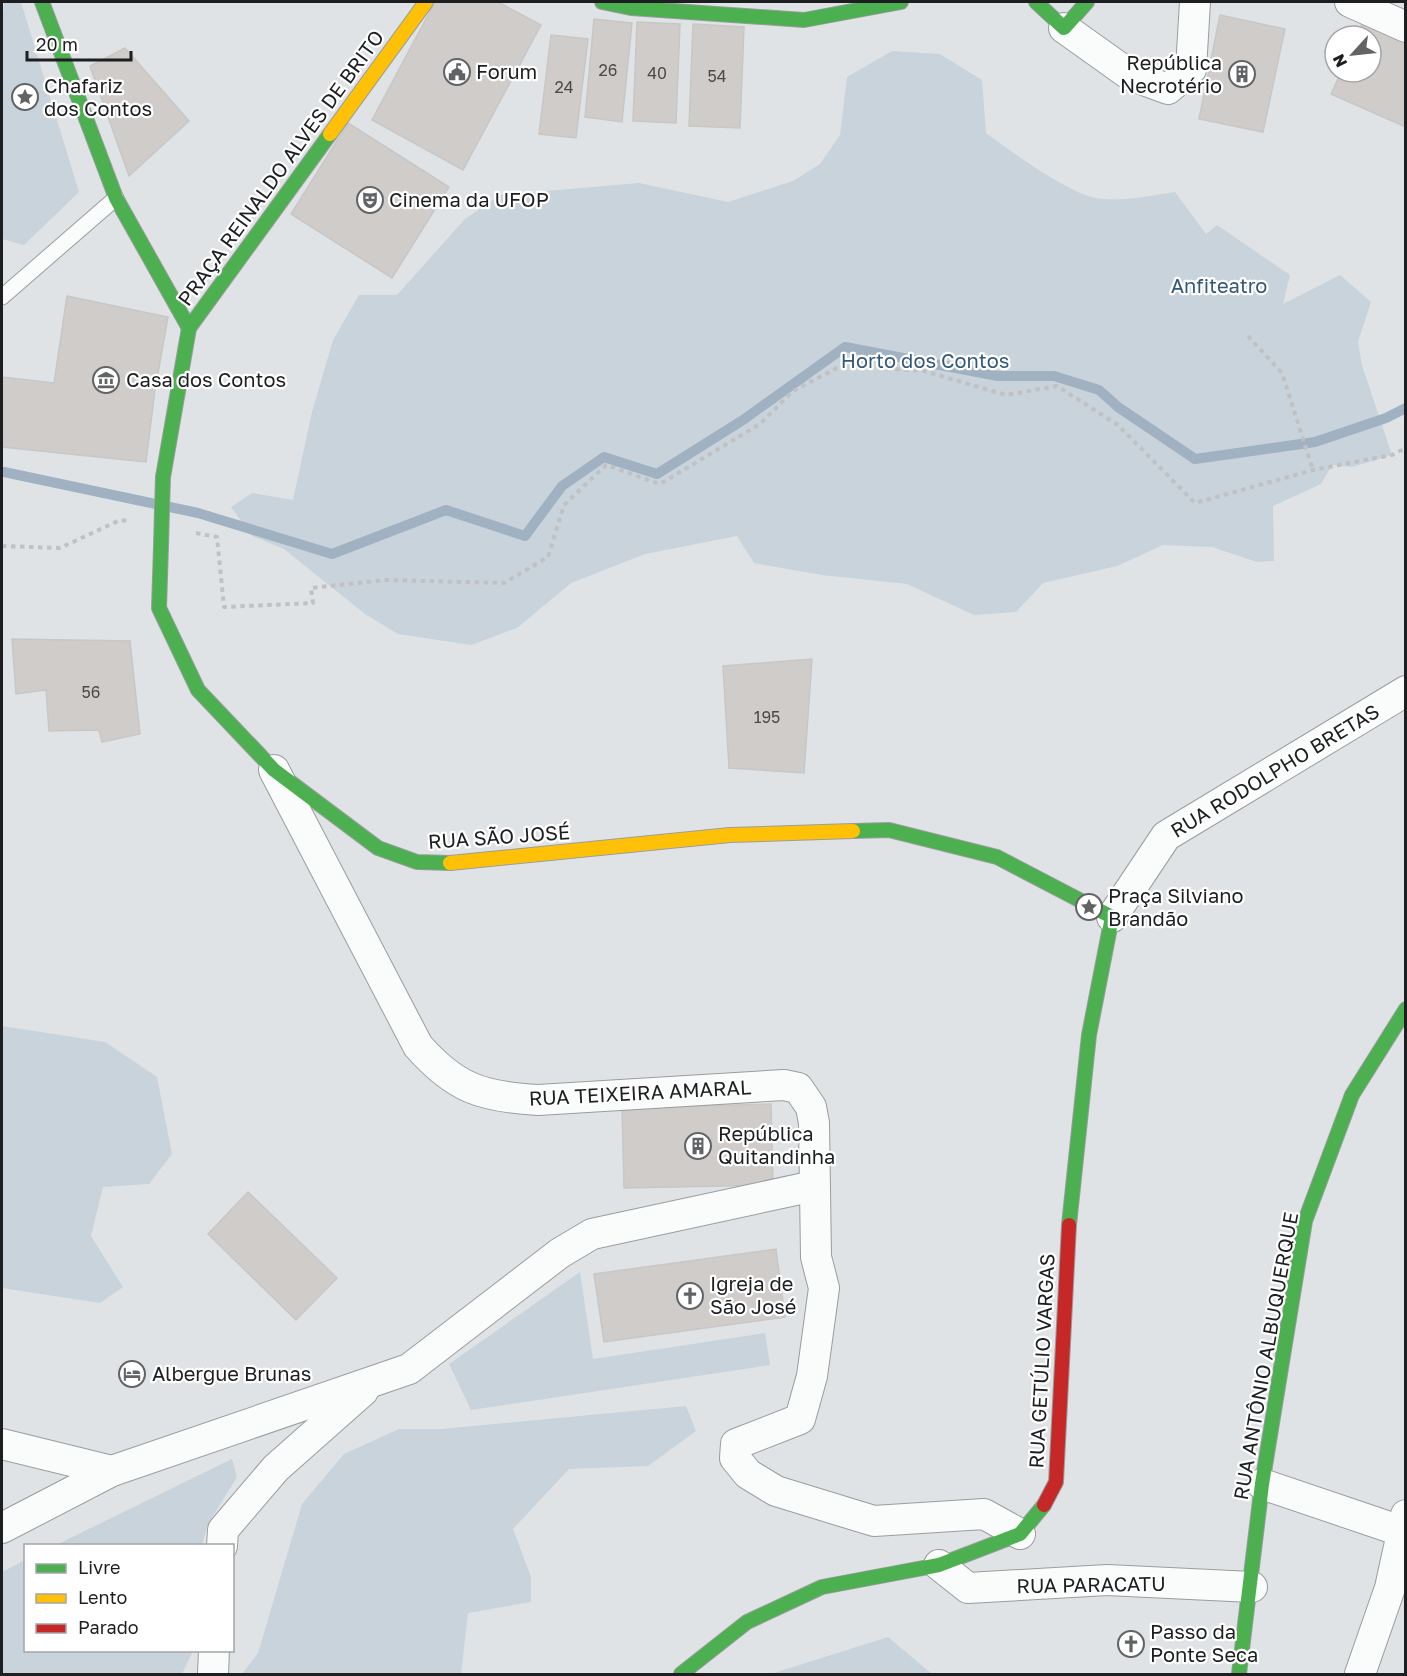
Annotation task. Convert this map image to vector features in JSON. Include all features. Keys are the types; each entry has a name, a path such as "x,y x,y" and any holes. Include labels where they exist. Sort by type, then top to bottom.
{"street":[{"path":"42,2 116,198 189,328"},
{"name":"PRAÇA REINALDO ALVES DE BRITO","path":"189,328 426,2"},
{"path":"602,2 631,8 804,21 901,2"},
{"path":"1036,2 1064,27 1130,75 1168,89 1191,69 1196,2"},
{"path":"1064,27 1087,2"},
{"path":"1350,2 1406,27"},
{"name":"RUA SÃO JOSÉ","path":"189,328 163,482 159,608 198,690 274,770 378,848 417,862 461,863 730,835 889,830 997,857 1112,917"},
{"name":"RUA RODOLPHO BRETAS","path":"1112,917 1166,836 1406,691"},
{"name":"RUA TEIXEIRA AMARAL","path":"274,770 418,1046 449,1077 480,1091 510,1099 538,1100 784,1085 798,1088 811,1107 814,1123 814,1186"},
{"name":"RUA GETÚLIO VARGAS","path":"681,1674 747,1622 822,1587 939,1565 1020,1534 1041,1512 1056,1482 1066,1257 1085,1050 1101,957 1112,917"},
{"name":"RUA ANTÔNIO ALBUQUERQUE","path":"1239,1674 1252,1587 1262,1484 1305,1221 1352,1095 1406,1009"},
{"path":"2,1528 112,1471 409,1369 560,1253 592,1234 814,1186 816,1257 824,1288 819,1332 807,1396 800,1419 736,1444 735,1458 748,1474 776,1491 874,1521 984,1514 1020,1534"},
{"path":"222,1544 224,1530 276,1468 373,1383"},
{"path":"2,1444 112,1471"},
{"path":"1262,1484 1403,1523 1390,1588 1360,1674"},
{"name":"RUA PARACATU","path":"939,1565 968,1588 1107,1580 1252,1587"},
{"path":"213,1674 214,1652"}],"lane":[{"path":"2,297 116,198"}],"path":[{"path":"1248,336 1282,373 1312,468"},
{"path":"224,607 313,603 311,588 386,580 504,583 548,557 564,505 606,465 660,484 760,424 793,391 841,366 924,371 1006,395 1057,386 1118,425 1195,503 1312,468 1392,455 1406,448"},
{"path":"2,546 60,548 120,520"}],"green space":[{"path":"4,2 21,2 79,192 24,245 2,239"},
{"name":"Horto dos Contos","path":"892,51 940,54 982,80 986,133 1035,168 1076,191 1088,196 1108,199 1175,192 1206,234 1217,225 1290,275 1283,304 1340,275 1371,302 1358,342 1362,365 1392,455 1352,467 1332,465 1321,484 1273,506 1274,561 1257,562 1212,547 1163,545 1117,566 1043,583 1016,612 974,615 907,584 822,575 754,563 737,536 645,554 571,583 517,628 471,645 398,634 365,614 284,549 252,536 231,507 252,493 293,500 312,412 333,340 359,295 397,295 465,219 500,195 639,183 728,202 793,181 820,164 840,135 847,77"},
{"path":"2,1026 105,1042 157,1077 172,1154 149,1184 103,1187 91,1236 123,1287 100,1303 2,1288"},
{"path":"580,1272 593,1359 765,1333 770,1365 471,1410 449,1364"},
{"path":"686,1406 696,1431 648,1466 569,1469 513,1529 531,1577 531,1602 468,1613 461,1674 242,1674 258,1653 302,1504 344,1454 399,1429 441,1429"},
{"path":"232,1459 237,1477 208,1524 202,1544 58,1544"},
{"path":"24,1561 24,1652 193,1652 182,1674 2,1674 2,1572"},
{"path":"888,1637 932,1674 771,1674"}],"building":[{"name":"Forum","path":"435,2 498,2 541,25 463,170 372,120"},
{"name":"República Necrotério","path":"1220,15 1285,29 1263,132 1199,119"},
{"path":"594,19 632,23 622,122 585,117"},
{"path":"637,22 680,24 676,123 633,121"},
{"path":"693,24 744,27 740,128 689,126"},
{"path":"1383,30 1406,40 1406,127 1331,94 1336,84 1383,84"},
{"path":"551,35 588,39 576,138 539,134"},
{"path":"125,48 189,121 129,176 90,66"},
{"name":"Cinema da UFOP","path":"348,123 449,187 392,278 291,214"},
{"name":"Casa dos Contos","path":"67,296 168,317 155,390 146,462 2,447 2,377 54,383"},
{"path":"12,639 130,641 140,734 102,742 99,730 49,731 46,690 16,694"},
{"path":"812,659 804,773 729,768 723,666"},
{"name":"República Quitandinha","path":"771,1104 773,1185 624,1188 622,1108"},
{"path":"248,1192 337,1278 296,1320 208,1234"},
{"name":"Igreja de São José","path":"776,1249 785,1317 604,1342 594,1274"}],"waterway":[{"path":"4,472 198,513 332,554 446,510 525,536 562,486 604,457 657,474 743,420 845,347 998,376 1054,376 1099,390 1118,407 1195,459 1315,442 1386,418 1406,408"}],"traffic: fast":[{"path":"42,2 116,198 189,328"},
{"path":"602,2 631,8 804,20 901,2"},
{"path":"1036,2 1064,28 1087,2"},
{"path":"162,509 163,477 189,328 330,134"},
{"path":"161,546 162,509"},
{"path":"161,546 159,608 198,690 274,770 378,848 417,862 450,863"},
{"path":"853,831 889,830 997,857 1112,917 1089,1035 1069,1225"},
{"path":"1239,1674 1262,1484 1305,1221 1352,1095 1406,1009"},
{"path":"681,1674 747,1622 822,1587 939,1565 1020,1534 1044,1505"}],"traffic: slow":[{"path":"330,134 426,2"},
{"path":"450,863 730,835 853,831"}],"traffic: jam":[{"path":"1044,1505 1056,1482 1069,1225"}],"place":[{"name":"Forum","path":"457,72"},
{"name":"República Necrotério","path":"1242,74"},
{"name":"Chafariz dos Contos","path":"25,97"},
{"name":"Cinema da UFOP","path":"370,200"},
{"name":"Casa dos Contos","path":"106,380"},
{"name":"Praça Silviano Brandão","path":"1089,907"},
{"name":"República Quitandinha","path":"698,1146"},
{"name":"Igreja de São José","path":"690,1296"},
{"name":"Albergue Brunas","path":"132,1374"},
{"name":"Passo da Ponte Seca","path":"1131,1644"}],"park label":[{"name":"Anfiteatro","path":"1219,286"}]}
